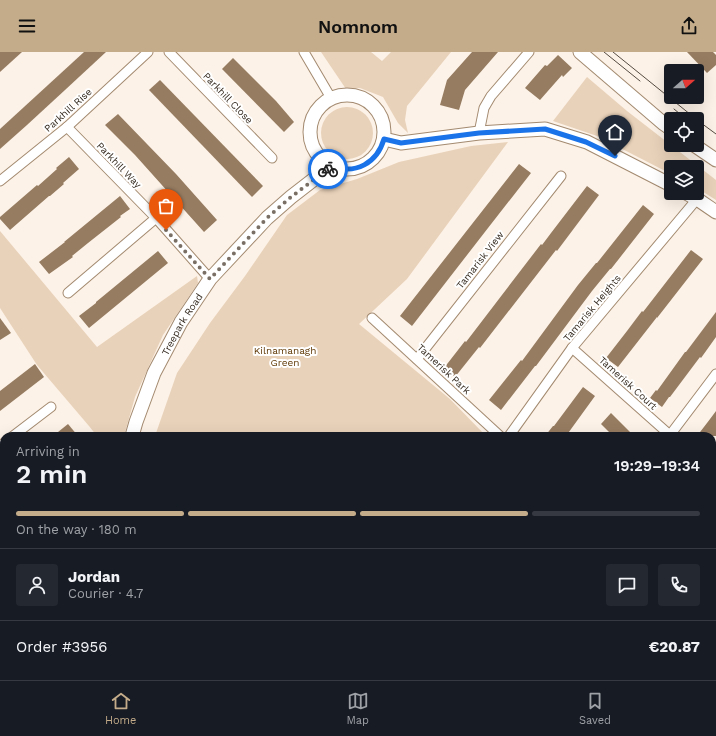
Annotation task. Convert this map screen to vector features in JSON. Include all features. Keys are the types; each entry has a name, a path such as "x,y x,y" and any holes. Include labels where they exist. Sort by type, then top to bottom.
{"street":[{"name":"Parkhill Rise","path":"0,181 67,127 148,52"},
{"name":"Parkhill Close","path":"169,52 272,158"},
{"path":"304,52 331,98"},
{"path":"479,133 484,108 490,96 529,52"},
{"path":"580,52 664,124"},
{"path":"341,95 360,97 370,102 376,108 381,117 385,132 382,147 369,162 359,168 348,170 331,166 322,160 315,152 311,142 310,126 315,112 322,104 331,98 341,95"},
{"name":"Parkhill Way","path":"67,127 156,218 210,279"},
{"path":"384,139 401,143 479,133 545,129 586,142 664,181"},
{"path":"704,152 716,160"},
{"name":"Treepark Road","path":"133,432 154,373 181,322 210,279 267,218 331,166"},
{"name":"Tamarisk View","path":"417,359 561,176"},
{"name":"Tamarisk Heights","path":"512,432 572,348 689,200"},
{"path":"698,200 716,212"},
{"path":"68,293 156,218"},
{"name":"Tamerisk Park","path":"372,318 496,432"},
{"name":"Tamerisk Court","path":"572,348 666,432"},
{"name":"Tamerisk Court","path":"673,432 716,374"},
{"path":"18,432 51,407"}],"green space":[{"path":"321,52 371,52 382,61 391,52 451,52 407,106 405,120 408,133 398,123 383,97 360,88 346,89"},
{"path":"587,77 664,140 664,152 680,152 690,160 664,160 664,170 597,136 553,121"},
{"path":"347,107 357,109 365,115 371,123 373,133 371,143 365,151 357,157 347,159 337,157 329,151 323,143 321,133 323,123 329,115 337,109"},
{"name":"Kilnamanagh Green","path":"508,142 407,279 359,324 450,399 482,432 156,432 177,373 210,323 245,276 287,215 320,190 357,179 399,162 471,146"},
{"path":"704,171 716,180 716,200 704,192"},
{"path":"0,231 97,347 197,276 198,283 163,335 135,397 125,432 94,432 37,365 0,308"}],"building":[{"path":"0,52 22,52 0,72"},
{"path":"84,52 106,52 0,149 0,129"},
{"path":"472,52 498,52 465,90 459,110 440,105 447,80"},
{"path":"687,52 713,52 716,55 716,65 707,73 704,70 704,64 698,64"},
{"path":"558,55 572,68 563,77 562,75 540,100 525,88 545,65 547,66"},
{"path":"233,58 276,101 294,122 284,132 222,69"},
{"path":"160,80 263,186 252,197 149,90"},
{"path":"118,114 176,174 217,220 204,232 135,155 105,125"},
{"path":"69,157 79,169 63,183 64,184 10,230 0,219 0,217 37,185 38,186"},
{"path":"519,164 531,173 412,326 400,316"},
{"path":"587,186 599,195 557,251 556,250 480,348 479,347 455,377 444,368 465,341 466,342"},
{"path":"120,196 130,209 72,256 73,257 49,274 39,262"},
{"path":"643,205 654,214 592,291 501,410 489,400 521,360 522,361 578,285"},
{"path":"691,250 703,259 618,367 606,358"},
{"path":"158,251 168,263 89,328 79,316"},
{"path":"716,312 716,337 662,407 650,398 656,390 657,391"},
{"path":"0,318 11,333 0,340"},
{"path":"35,364 44,377 0,411 0,391"},
{"path":"583,387 595,396 569,432 548,432"},
{"path":"716,411 716,432 700,432"},
{"path":"611,413 630,432 609,432 601,424"},
{"path":"68,424 75,432 58,432"}],"tram line":[{"path":"604,52 640,81"},
{"path":"613,52 687,112"},
{"path":"674,109 678,112"},
{"path":"704,125 716,134"}],"way so far":[{"path":"166,230 210,279 267,218 291,197 328,169"}],"route":[{"path":"328,169 331,166 348,170 359,168 369,162 377,154 382,147 384,139 401,143 479,133 545,129 586,142 615,156"}]}
